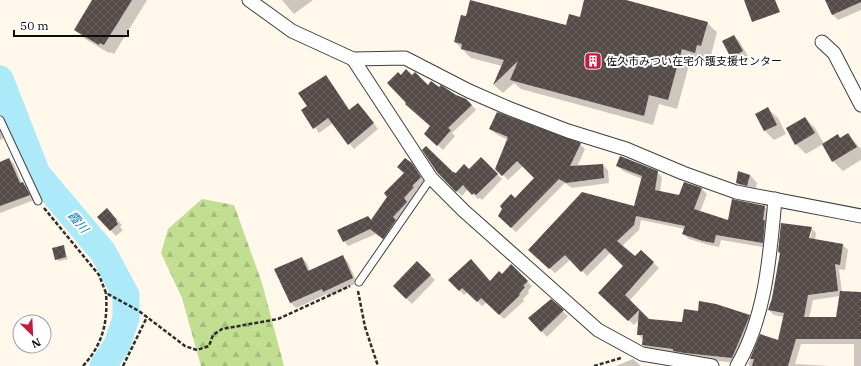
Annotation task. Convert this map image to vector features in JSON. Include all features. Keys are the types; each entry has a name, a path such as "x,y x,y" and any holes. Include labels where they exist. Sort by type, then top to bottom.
{"street":[{"path":"249,0 292,31 353,59 405,58 469,91 568,131 626,149 683,173 736,192 861,216"},
{"path":"822,42 834,53 861,105"},
{"path":"353,59 431,178 464,211 598,330 632,350 642,354 680,363 712,366"},
{"path":"737,366 746,350 762,298 770,250 775,199"}],"lane":[{"path":"0,120 38,201"},
{"path":"359,282 431,178"}],"path":[{"path":"38,201 99,275 106,293 108,314 101,339 83,366"},
{"path":"106,293 139,311 185,346 202,350 209,346 213,335 222,329 278,319 359,282 361,309 378,366"},
{"path":"123,366 147,317"},
{"path":"594,366 626,357 632,350"}],"green space":[{"path":"202,199 234,205 262,283 284,366 201,366 182,298 161,253 168,229"}],"building":[{"path":"92,0 132,0 104,45 100,43 99,45 74,30"},
{"name":"佐久市みつい在宅介護支援センター","path":"470,0 566,25 569,14 580,17 584,0 626,0 708,22 701,46 697,45 695,53 682,49 668,100 649,95 644,116 510,80 518,61 493,85 504,60 461,49 462,44 454,42 461,15 466,16"},
{"path":"744,0 775,0 780,12 752,22"},
{"path":"825,0 861,0 861,2 832,15"},
{"path":"734,35 743,51 731,58 722,41"},
{"path":"406,69 412,75 415,72 428,85 431,81 439,87 441,85 456,95 466,99 472,105 448,128 451,130 437,146 424,134 430,126 405,104 406,103 387,83 398,72 401,75"},
{"path":"326,75 349,110 358,103 374,123 348,145 328,118 313,129 301,110 307,106 298,93"},
{"path":"768,107 777,125 764,131 755,114"},
{"path":"497,112 581,143 570,166 603,164 604,178 566,183 559,179 511,228 498,216 502,209 500,206 511,194 515,198 534,178 517,161 502,176 495,169 508,137 489,129"},
{"path":"805,117 815,133 795,145 786,128"},
{"path":"848,133 857,147 832,162 822,144 838,134 840,138"},
{"path":"426,146 453,172 456,173 464,164 469,169 481,157 498,174 476,195 474,193 472,195 463,185 456,192 437,172 422,150"},
{"path":"620,156 658,171 655,190 679,195 684,182 702,188 694,209 728,220 732,199 765,206 763,220 765,220 763,243 716,235 714,243 703,241 682,234 685,226 636,216 634,225 617,241 635,256 641,250 654,262 625,295 649,319 682,322 684,309 698,311 699,301 716,304 750,315 732,358 685,353 673,351 673,349 642,345 643,335 637,335 639,310 628,321 598,293 623,266 605,248 581,272 565,255 549,269 528,250 582,192 634,206 642,176 616,166"},
{"path":"9,158 20,183 23,182 30,195 0,206 0,162"},
{"path":"405,158 412,163 421,177 412,186 414,187 404,198 407,202 393,217 396,220 383,239 370,229 343,242 337,230 368,216 371,220 387,197 384,193 404,173 397,167"},
{"path":"738,171 750,175 747,186 736,183"},
{"path":"107,208 117,220 116,221 118,224 110,231 97,217"},
{"path":"781,223 812,227 809,238 843,244 840,265 835,264 838,291 808,295 804,317 836,317 840,291 861,292 861,339 796,339 788,366 752,366 754,359 750,359 760,334 778,340 784,313 768,310 772,298 780,253 778,252"},
{"path":"64,245 66,257 55,260 52,248"},
{"path":"343,255 353,278 323,292 322,289 290,303 274,269 302,257 308,271"},
{"path":"471,259 490,281 499,271 502,274 511,264 528,281 523,286 525,287 519,294 520,295 499,315 481,298 477,302 462,288 459,291 448,280"},
{"path":"417,261 431,275 406,299 393,286"},
{"path":"551,299 564,310 541,332 528,318"}],"waterway":[{"name":"霞川","path":"0,79 37,174 103,252 126,295 126,318 117,345 103,366"}],"place":[{"name":"佐久市みつい在宅介護支援センター","path":"593,61"}]}
